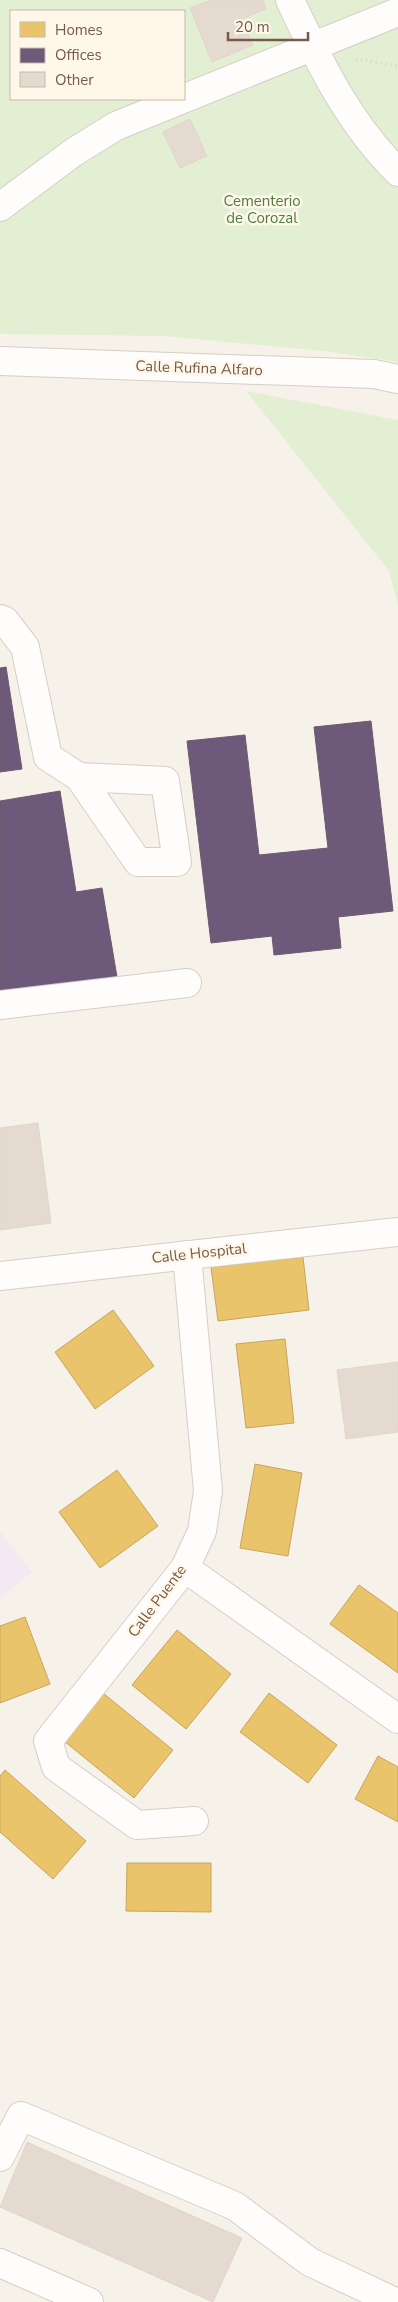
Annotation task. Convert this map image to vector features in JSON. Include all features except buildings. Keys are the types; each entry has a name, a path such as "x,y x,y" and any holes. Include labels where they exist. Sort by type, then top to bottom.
{"street":[{"path":"290,0 316,56 342,102 376,150 398,172"},
{"path":"0,207 74,152 116,126 316,56 398,12"},
{"name":"Calle Rufina Alfaro","path":"0,361 374,374 398,379"},
{"path":"0,619 5,621 25,647 48,757 79,777"},
{"path":"0,1005 187,983"},
{"name":"Calle Hospital","path":"0,1276 398,1232"},
{"name":"Calle Puente","path":"187,1255 208,1491 202,1531 185,1568 48,1741 56,1767 137,1825 194,1821"},
{"path":"185,1568 398,1719"},
{"path":"0,2157 21,2116 235,2206 310,2262 395,2302"},
{"path":"0,2262 89,2302"}],"path":[{"path":"316,56 349,58 398,66"}],"shaded area":[{"path":"0,1532 32,1572 0,1598"}],"green space":[{"name":"Cementerio de Corozal","path":"0,0 398,0 398,362 324,351 163,336 0,334"},
{"path":"246,391 398,420 398,606 389,571"}]}
